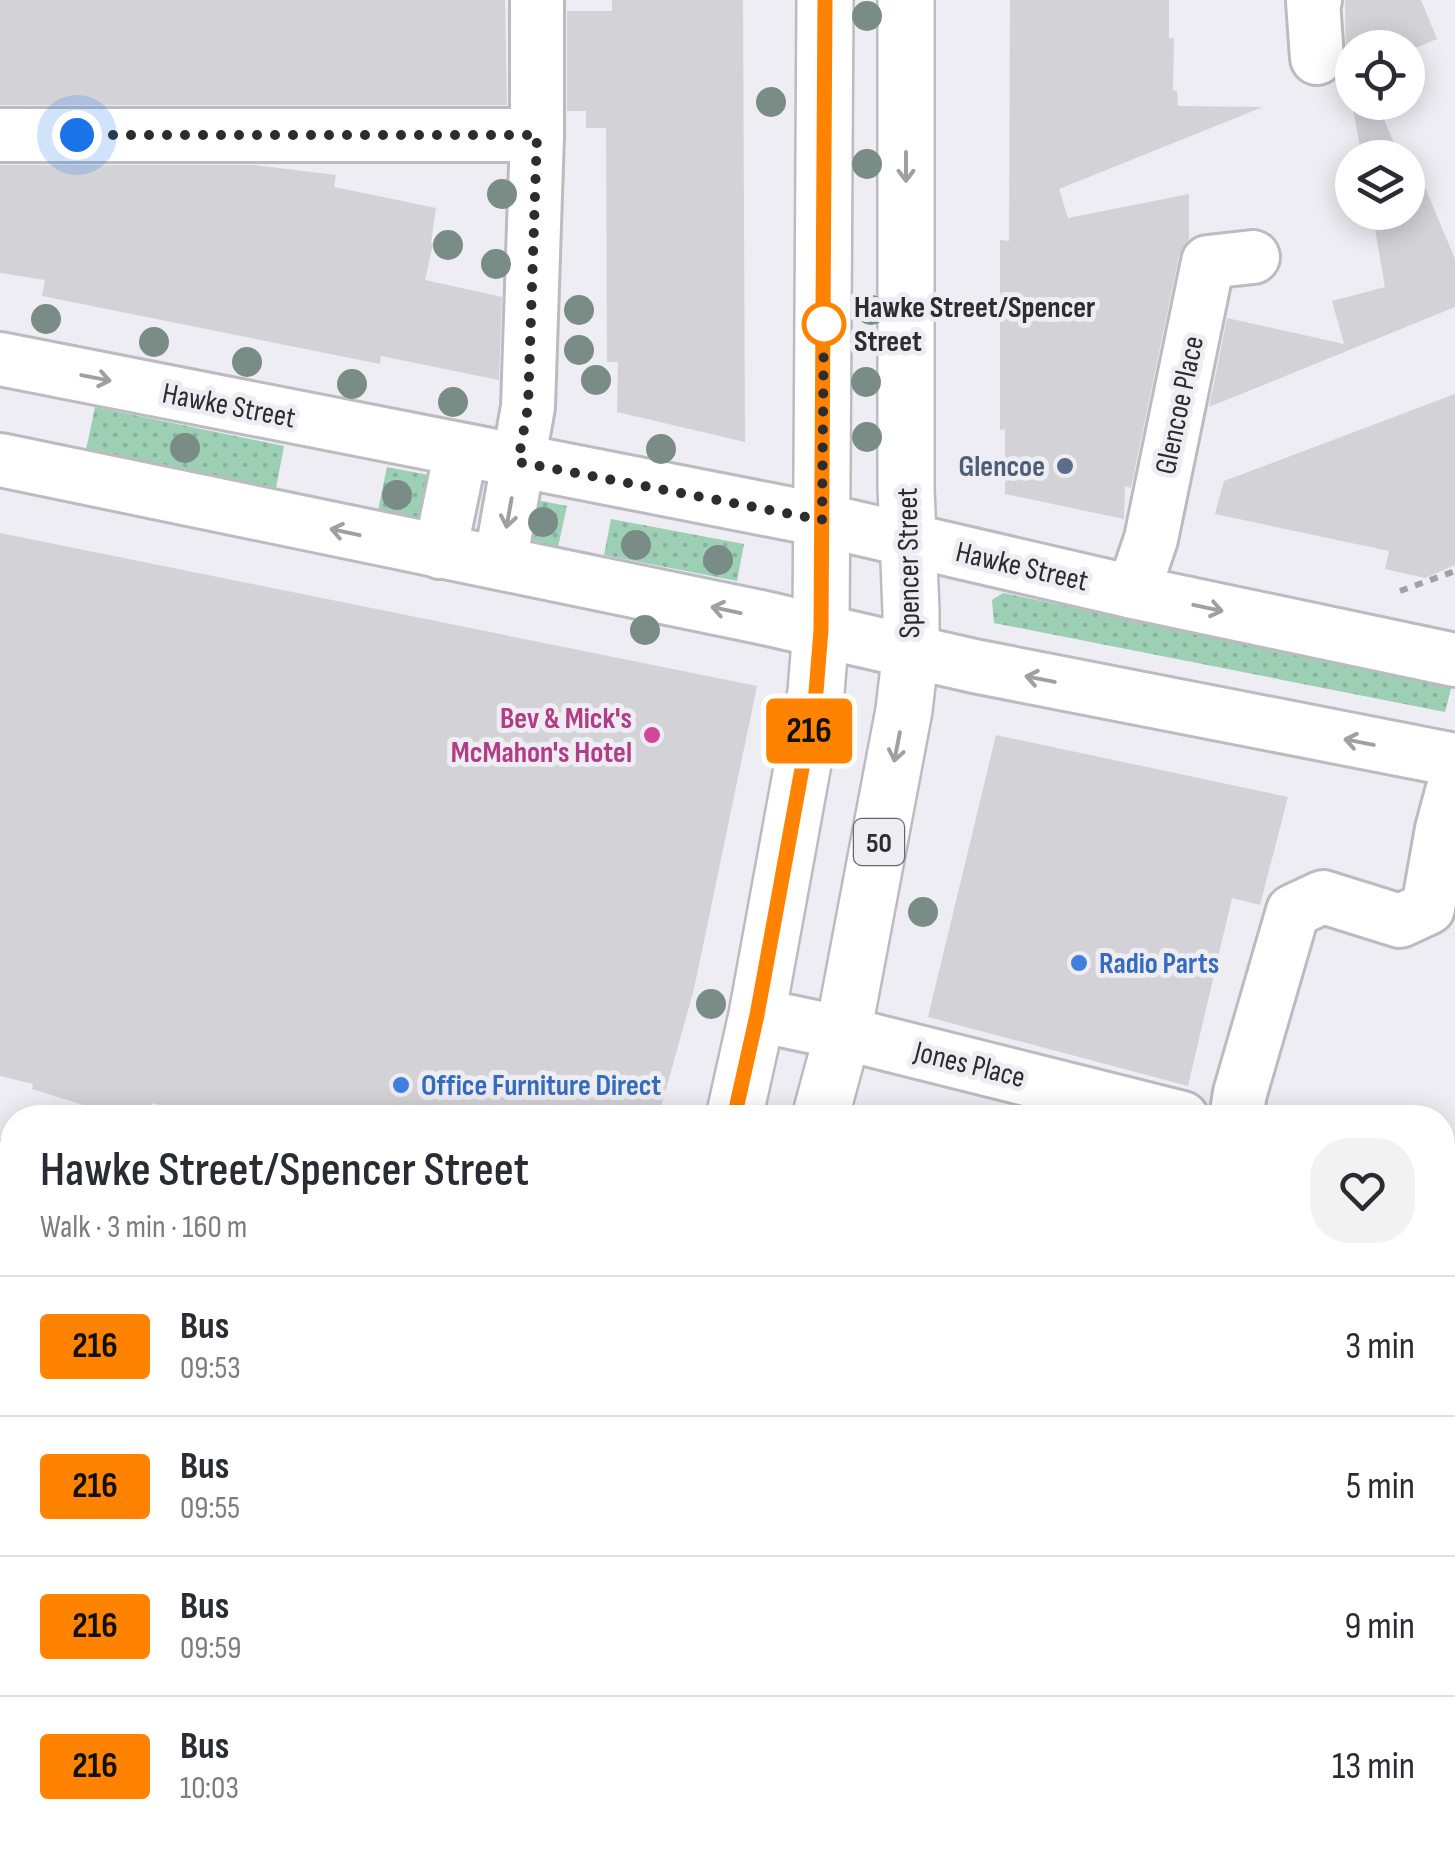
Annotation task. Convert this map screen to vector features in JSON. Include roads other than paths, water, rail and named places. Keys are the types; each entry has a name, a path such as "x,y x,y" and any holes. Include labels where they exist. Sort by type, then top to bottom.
{"main road":[{"path":"737,1105 816,692 821,630 826,0"},
{"name":"Spencer Street","path":"824,1105 843,1033 904,710 910,650 906,0"},
{"path":"826,85 906,90"}],"street":[{"path":"500,563 528,407 537,0"},
{"path":"1315,0 1318,58"},
{"path":"0,135 537,135"},
{"name":"Glencoe Place","path":"1133,592 1151,540 1208,262 1253,257"},
{"name":"Hawke Street","path":"0,359 822,520 1133,592 1455,660"},
{"path":"440,552 461,451"},
{"path":"0,460 821,630 974,666 1455,760"},
{"path":"1238,1105 1292,911 1323,897 1400,921 1428,908 1455,781"},
{"name":"Jones Place","path":"757,1015 1130,1105"}],"place":[{"name":"Hawke Street/Spencer Street","path":"824,324"},
{"name":"Glencoe","path":"1065,466"},
{"name":"Bev & Mick's McMahon's Hotel","path":"652,735"},
{"name":"Radio Parts","path":"1079,963"},
{"name":"Office Furniture Direct","path":"401,1085"}]}
